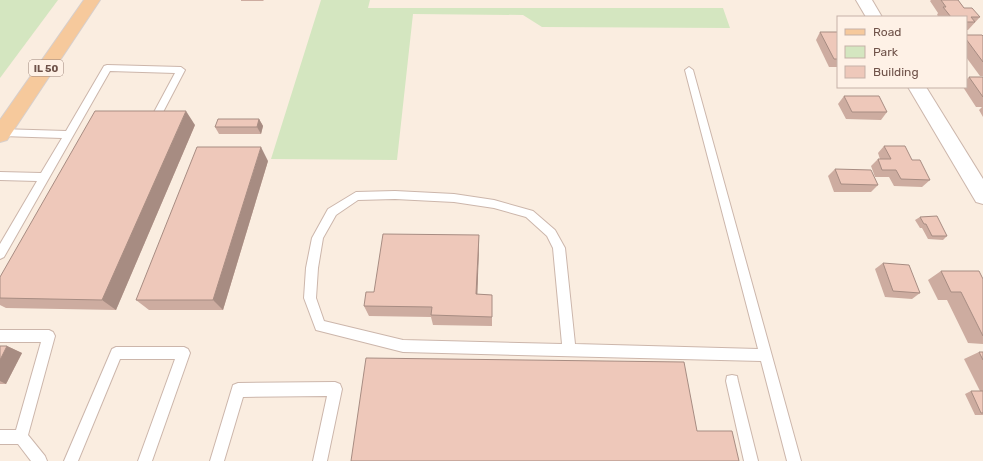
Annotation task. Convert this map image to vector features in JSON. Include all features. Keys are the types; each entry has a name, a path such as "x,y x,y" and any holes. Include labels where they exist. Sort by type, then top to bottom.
{"main road":[{"name":"IL 50","path":"1,134 92,0"}],"street":[{"path":"864,0 873,16"},
{"path":"918,88 983,196"}],"lane":[{"path":"0,254 107,68 181,70 158,114"},
{"path":"689,70 794,461"},
{"path":"1,134 69,134"},
{"path":"0,176 44,177"},
{"path":"569,351 559,248 551,233 530,214 494,204 454,198 395,195 356,196 332,212 318,238 312,268 310,298 320,326 403,346 569,351 766,355"},
{"path":"0,336 49,336 21,437"},
{"path":"71,461 116,353 184,353 145,461"},
{"path":"732,381 751,461"},
{"path":"218,461 238,390 335,389 320,461"},
{"path":"0,437 21,437"},
{"path":"21,437 40,461"}],"green space":[{"path":"0,0 58,0 0,78"},
{"path":"321,0 370,0 368,8 723,8 730,28 542,27 523,15 413,14 397,160 271,159"}],"building":[{"path":"941,0 958,0 964,8 972,8 980,17 971,17 975,22 967,22 967,16 950,16 943,7 946,7"},
{"path":"820,32 837,32 837,59 834,59"},
{"path":"967,35 983,36 983,62 967,40"},
{"path":"969,77 983,77 983,97"},
{"path":"844,96 879,96 887,112 852,112"},
{"path":"95,111 186,111 102,300 0,298 0,277"},
{"path":"218,119 259,119 257,127 215,127"},
{"path":"884,146 905,146 912,160 920,160 930,180 901,179 896,170 882,170 878,159 891,159"},
{"path":"197,147 261,147 213,300 136,300"},
{"path":"835,169 871,170 878,185 841,184"},
{"path":"937,216 947,236 932,236 926,224 924,224 920,217"},
{"path":"383,234 479,235 476,294 492,295 492,317 431,315 432,307 364,306 366,292 374,292"},
{"path":"883,263 909,265 920,293 893,291"},
{"path":"941,271 979,271 983,279 983,336 961,292 951,292"},
{"path":"0,346 7,346 0,360"},
{"path":"979,352 983,352 983,360"},
{"path":"366,358 684,362 697,431 732,431 739,461 351,461"},
{"path":"971,391 983,391 983,413 981,413"}]}
